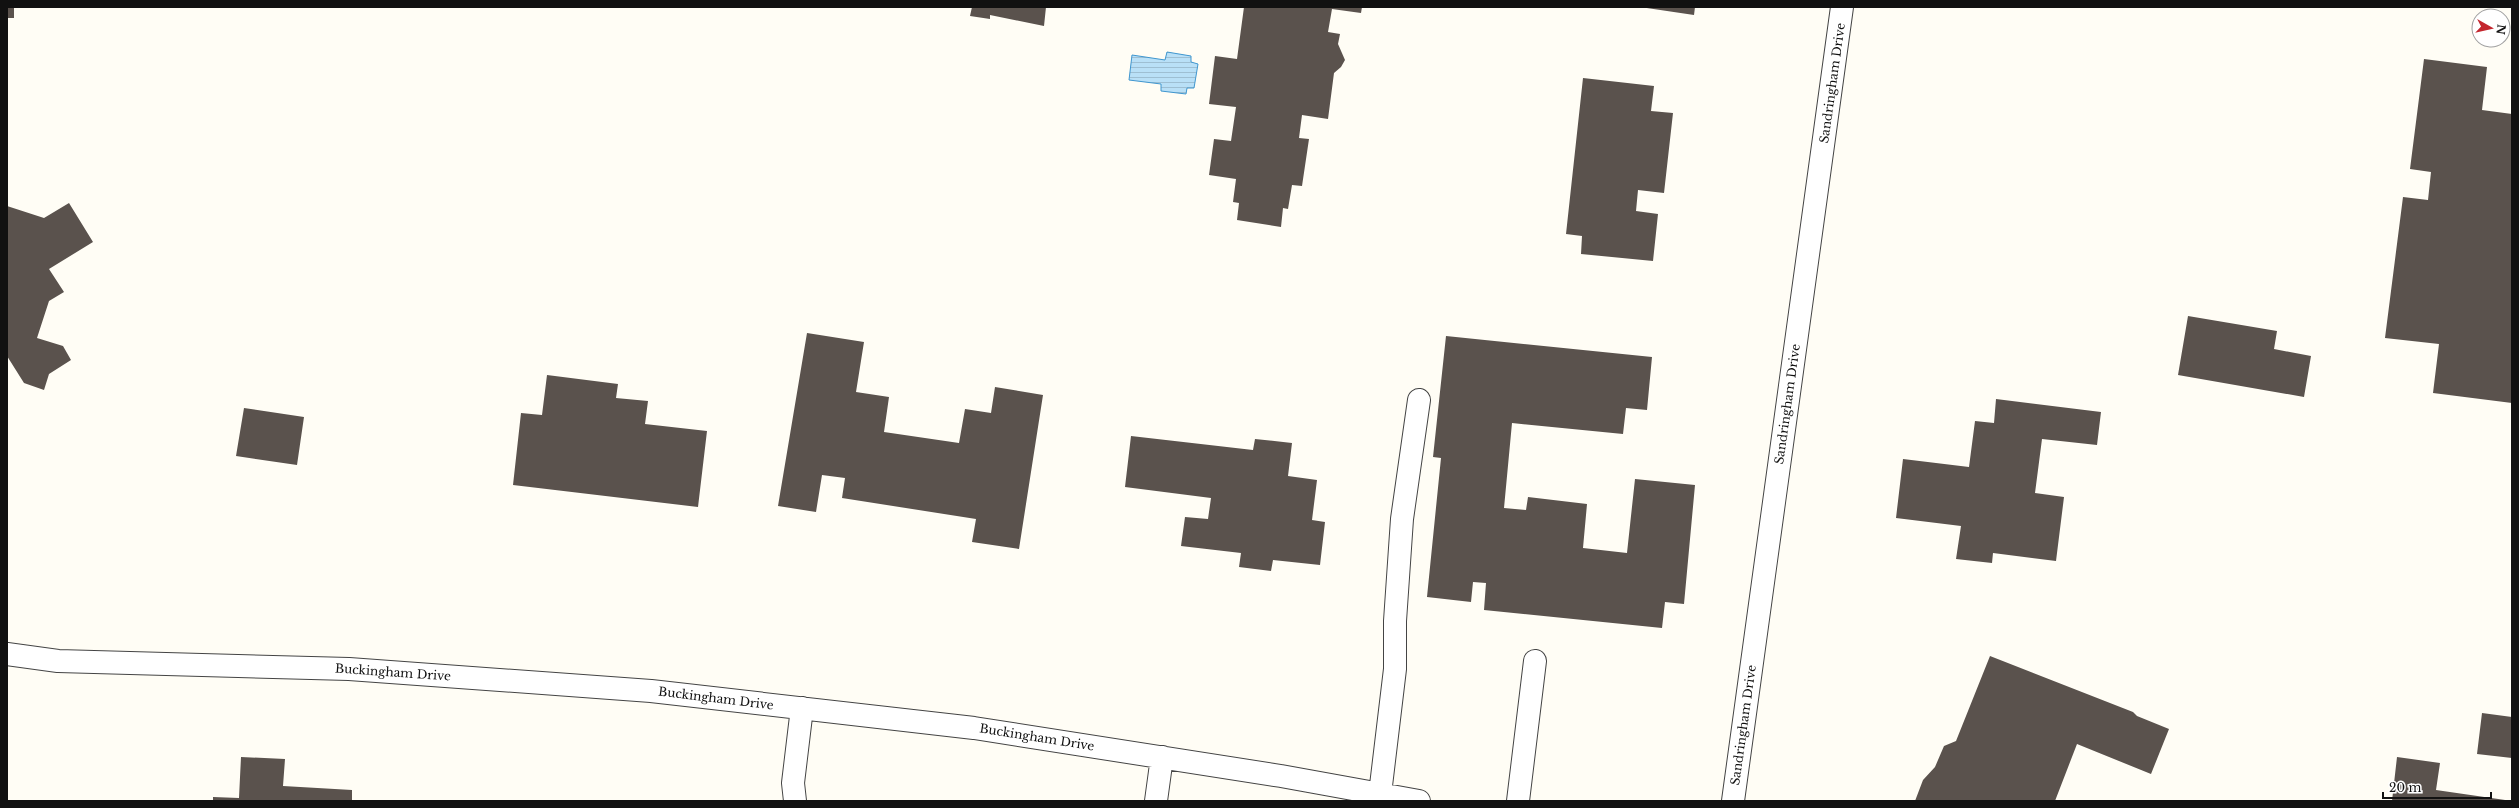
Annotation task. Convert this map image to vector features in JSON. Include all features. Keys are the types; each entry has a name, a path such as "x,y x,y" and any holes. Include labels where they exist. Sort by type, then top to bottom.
{"street":[{"name":"Sandringham Drive","path":"1732,801 1842,7"},
{"path":"1380,794 1395,669 1395,621 1402,519 1418,400"},
{"name":"Buckingham Drive","path":"7,654 58,661 349,669 651,691 974,728 1162,757 1418,801"},
{"path":"1518,801 1535,661"},
{"path":"795,801 793,783 802,708"},
{"path":"1156,801 1162,757"}],"water":[{"path":"1167,52 1191,56 1191,62 1198,64 1194,88 1187,88 1186,94 1161,91 1161,84 1129,80 1132,55 1165,60"}],"building":[{"path":"7,7 14,7 14,18 7,18"},
{"path":"972,7 1046,7 1044,26 990,15 990,19 970,16"},
{"path":"1244,7 1362,7 1361,13 1332,9 1328,32 1340,34 1338,44 1345,60 1341,67 1334,73 1328,119 1302,115 1299,138 1309,139 1302,186 1292,185 1288,209 1283,208 1281,227 1237,220 1239,203 1233,202 1236,179 1209,175 1214,139 1231,141 1236,107 1209,104 1215,56 1237,59"},
{"path":"1640,7 1695,7 1694,15"},
{"path":"2424,59 2487,67 2482,110 2512,114 2512,403 2433,393 2439,344 2385,338 2403,197 2428,200 2431,172 2410,169"},
{"path":"1583,78 1654,86 1651,111 1673,113 1664,193 1638,190 1636,211 1658,214 1653,261 1581,254 1582,236 1566,234"},
{"path":"69,203 93,242 49,269 64,292 49,301 37,338 63,346 71,360 49,374 44,390 24,383 7,356 7,206 44,218"},
{"path":"2188,316 2277,331 2274,349 2311,356 2304,397 2178,375"},
{"path":"807,333 864,342 856,392 889,397 884,432 959,443 965,409 991,413 995,387 1043,395 1019,549 972,542 976,519 842,498 845,478 822,475 816,512 778,506"},
{"path":"1446,336 1652,357 1647,410 1626,408 1623,434 1512,423 1504,508 1526,510 1528,497 1587,504 1583,548 1627,553 1635,479 1695,485 1684,604 1665,602 1662,628 1484,610 1486,583 1473,582 1471,602 1427,597 1441,458 1433,457"},
{"path":"547,375 618,384 616,398 648,401 645,424 707,431 698,507 513,485 521,413 542,415"},
{"path":"1996,399 2101,412 2097,445 2042,439 2035,493 2064,497 2056,561 1993,553 1992,563 1956,559 1961,526 1896,518 1903,459 1969,467 1975,421 1994,423"},
{"path":"244,408 304,417 297,465 236,456"},
{"path":"1131,436 1253,450 1255,439 1292,443 1288,476 1317,480 1312,520 1325,522 1320,565 1273,560 1271,571 1239,567 1241,553 1181,546 1185,517 1208,519 1211,498 1125,487"},
{"path":"1990,656 2133,712 2137,716 2169,729 2151,774 2077,744 2055,801 1915,801 1923,780 1935,767 1944,746 1956,741"},
{"path":"2482,713 2512,717 2512,758 2477,754"},
{"path":"241,757 285,759 283,786 352,790 352,801 213,801 213,797 239,798"},
{"path":"2397,757 2440,763 2436,790 2512,801 2392,801"}]}
